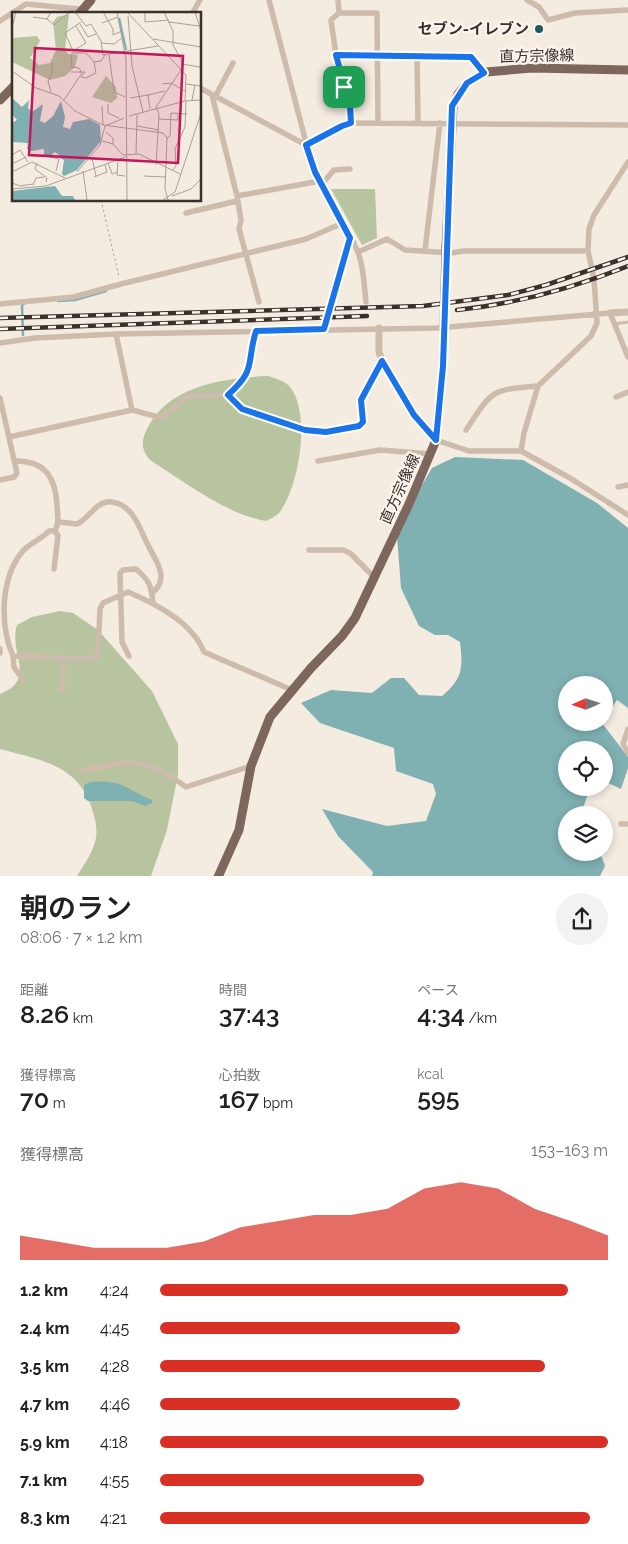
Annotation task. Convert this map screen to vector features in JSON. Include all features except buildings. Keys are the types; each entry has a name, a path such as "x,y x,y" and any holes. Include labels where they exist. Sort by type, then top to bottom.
{"main road":[{"path":"83,12 91,0"},
{"name":"直方宗像線","path":"218,876 239,830 252,766 270,717 342,636 366,599 436,440 443,366 452,106 458,94 467,83 484,73 532,68 628,70"},
{"path":"0,100 12,88"}],"street":[{"path":"193,12 200,0"},
{"path":"269,0 306,145 321,182 358,252 366,302"},
{"path":"338,0 339,13"},
{"path":"528,0 539,7 548,20 575,13 628,10"},
{"path":"13,12 26,4 48,2 79,12"},
{"path":"0,20 12,13"},
{"path":"351,123 350,106 336,55 331,20 339,13 377,13 378,123"},
{"path":"336,55 471,57 484,73"},
{"path":"417,56 418,123"},
{"path":"234,63 214,96 237,199 241,220 240,229 259,302"},
{"path":"201,89 306,145"},
{"path":"306,145 351,123 628,125"},
{"path":"426,250 440,123"},
{"path":"521,451 524,433 538,386 591,336 597,323 594,279 588,251 588,229 594,215 628,162"},
{"path":"186,213 237,199 321,182 334,170 350,170"},
{"path":"0,304 74,297 306,239 342,223"},
{"path":"331,302 350,238"},
{"path":"358,252 387,239 405,250 426,250 452,254 464,251 588,251"},
{"path":"0,343 36,338 116,334 437,328 628,312"},
{"path":"610,313 628,356"},
{"path":"379,328 379,352 382,361 414,415 436,440 469,451 521,451 570,478 628,515"},
{"path":"9,437 132,410 162,418 187,398 228,395 245,380 249,372 256,331"},
{"path":"116,334 132,410"},
{"path":"305,430 326,432 359,426 363,422 361,400 382,361"},
{"path":"466,430 488,398 501,389 538,386"},
{"path":"616,397 628,392"},
{"path":"0,398 17,473 14,477 0,480"},
{"path":"318,461 380,450 431,454"},
{"path":"14,461 35,464 45,470 54,480 59,522 55,531"},
{"path":"618,487 628,485"},
{"path":"59,522 77,524 106,503 118,504 127,510 142,529 146,543 160,565 159,584 152,593"},
{"path":"620,509 628,508"},
{"path":"23,680 14,667 14,656 2,619 10,574 22,551 50,531 55,531"},
{"path":"54,569 58,536 55,531"},
{"path":"308,550 343,550 350,553 375,578"},
{"path":"129,656 122,642 120,573 123,570 136,569 150,582 153,603"},
{"path":"14,656 90,658 98,655 100,609 103,603 128,592 153,603 167,612 199,640 204,652 292,690"},
{"path":"62,658 62,690"},
{"path":"628,732 623,744 628,753"},
{"path":"82,771 129,762 145,763 168,773 186,787 252,766"},
{"path":"621,824 628,824"}],"lane":[{"path":"614,324 628,322"}],"path":[{"path":"101,201 121,284"},
{"path":"324,329 331,302"},
{"path":"228,395 242,409 305,430"}],"green space":[{"path":"331,189 375,189 377,238 362,245"},
{"path":"268,376 282,381 289,386 296,398 300,413 301,431 297,468 292,486 286,501 275,516 266,521 236,512 191,487 150,460 147,456 143,445 145,433 156,414 169,402 183,393 216,382"},
{"path":"60,611 73,613 98,630 152,691 178,744 178,774 167,830 151,876 77,876 92,851 96,834 95,820 87,796 69,774 57,767 44,761 0,749 0,694 11,688 17,681 20,673 15,636 17,625 32,617"}],"water":[{"path":"455,457 523,460 597,503 628,528 628,708 617,700 613,706 613,676 558,676 558,731 608,731 628,757 628,768 621,789 613,785 613,741 558,741 558,796 587,796 584,806 558,806 558,861 603,861 605,866 600,876 372,876 373,872 338,836 322,809 387,826 426,821 436,794 433,784 396,771 394,748 320,723 301,703 331,690 372,693 391,678 404,678 419,695 442,696 458,678 461,666 460,642 448,635 435,635 419,626 401,588 397,536 409,507 432,468"},
{"path":"90,782 117,783 152,800 152,803 146,806 132,801 88,801 84,798 84,785"}],"waterway":[{"path":"58,301 75,300 106,291"},
{"path":"23,335 22,305 25,303"}],"railway":[{"path":"0,318 423,306 508,295 546,285 628,257"},
{"path":"457,310 501,304 544,294 628,266"},
{"path":"0,329 367,316"}],"place":[{"name":"セブン-イレブン","path":"539,29"}],"route":[{"path":"336,55 471,57 484,73 467,83 458,94 452,106 443,366 436,440 414,415 382,361 361,400 363,422 359,426 326,432 294,428 242,409 228,395 245,380 249,372 256,331 324,329 350,238 315,172 306,145 351,123 350,106 344,87 336,55"}]}
